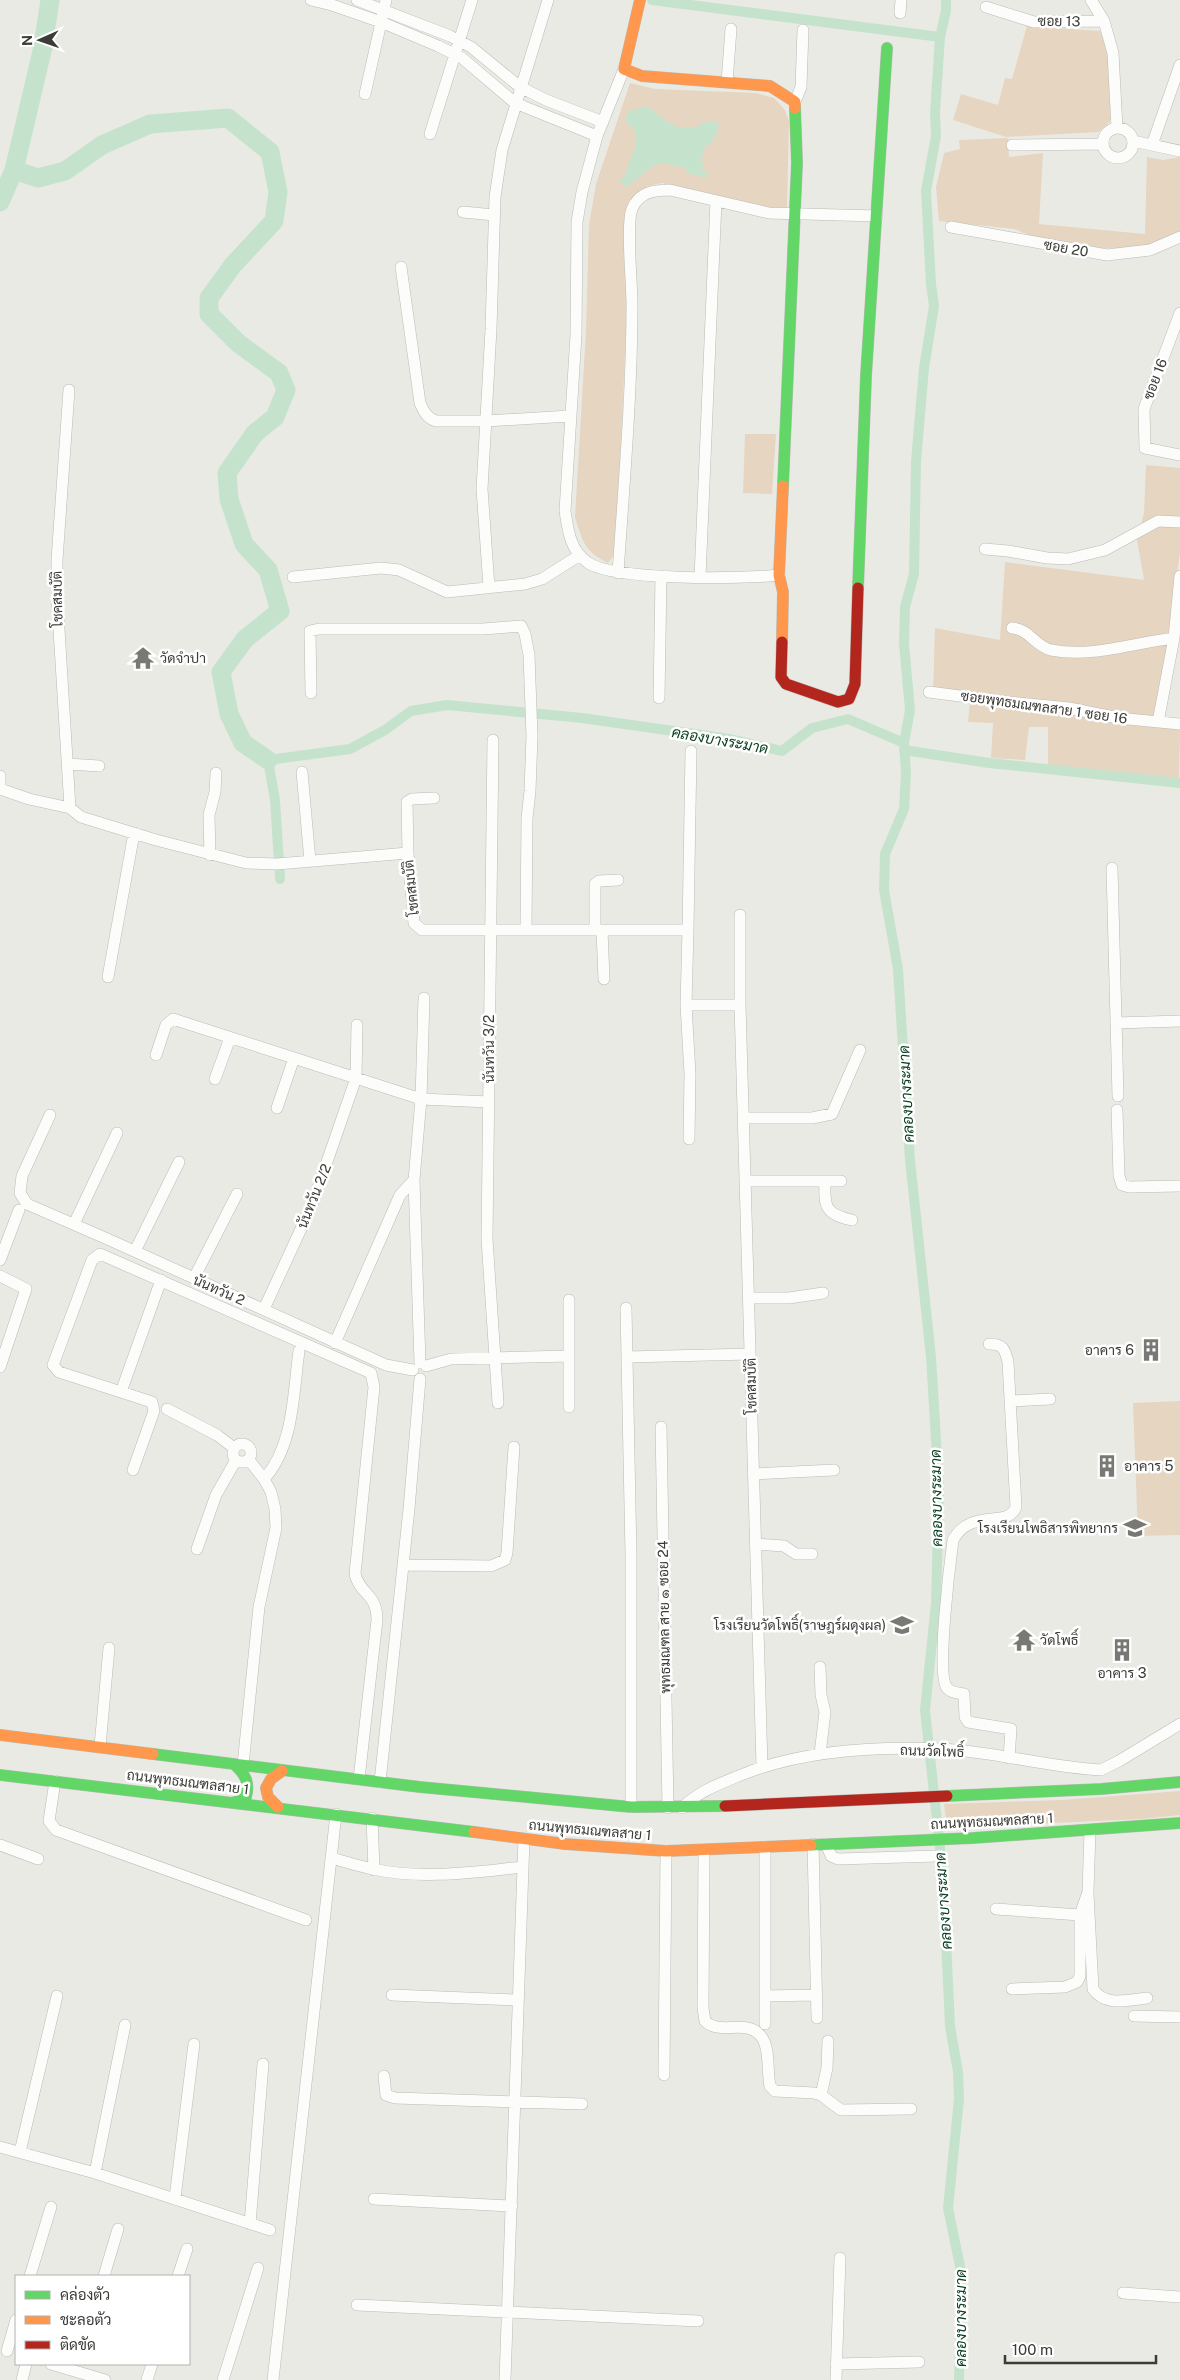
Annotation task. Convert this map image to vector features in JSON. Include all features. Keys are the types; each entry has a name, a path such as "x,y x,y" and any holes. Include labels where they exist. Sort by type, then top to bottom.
{"main road":[{"path":"640,0 624,69 642,76 748,82 770,86 795,102 797,163 779,575 783,592 781,677 786,684 838,702 847,700 853,692 855,684 866,376 887,48"},
{"name":"ถนนพุทธมณฑลสาย 1","path":"0,1735 100,1746 282,1771 631,1807 682,1808 894,1799 1101,1789 1180,1782"},
{"path":"233,1803 246,1798 249,1785 239,1765"},
{"path":"278,1808 268,1799 266,1787 272,1776 282,1771"},
{"name":"ถนนพุทธมณฑลสาย 1","path":"0,1775 372,1818 524,1840 600,1848 666,1851 973,1838 1180,1823"}],"street":[{"path":"311,0 332,5 380,22 454,54 516,103 598,136"},
{"path":"357,0 385,5 458,40 471,47 520,87 546,100 603,122"},
{"path":"430,134 472,0"},
{"path":"489,587 482,489 497,175 520,87 548,0"},
{"path":"900,13 901,0"},
{"path":"1090,0 1104,21 1113,54 1117,128"},
{"path":"365,94 385,5"},
{"name":"ซอย 13","path":"986,7 1034,22 1104,21"},
{"path":"727,82 731,29"},
{"path":"795,102 801,87 803,30"},
{"path":"1152,145 1180,65"},
{"path":"624,69 598,136 582,192 577,222 576,335 565,511 568,533 580,555 588,563 618,573 751,578 779,575"},
{"path":"1117,128 1126,130 1133,141 1131,151 1119,159 1110,156 1102,144 1105,135 1117,128"},
{"path":"1133,141 1180,151"},
{"path":"1012,145 1102,144"},
{"path":"618,573 632,305 632,210 640,197 654,190 670,190 769,213 877,216"},
{"path":"700,577 716,201"},
{"path":"463,212 494,215"},
{"name":"ซอย 20","path":"951,227 1107,255 1150,250 1180,237"},
{"path":"401,267 420,403 429,418 436,421 486,421 570,416"},
{"name":"ซอย 16","path":"1180,313 1144,408 1145,448 1180,455"},
{"name":"โชคสมบัติ","path":"69,390 57,560 57,597 70,808"},
{"path":"985,550 1008,551 1047,558 1068,558 1105,550 1158,521 1180,522"},
{"path":"293,577 381,568 399,570 447,592 525,584 542,579 580,555"},
{"path":"659,698 661,576"},
{"path":"1158,722 1174,638 1180,576"},
{"path":"311,693 310,631 319,629 483,629 508,625 520,626 525,634 529,654 532,735 527,818 526,930"},
{"path":"1012,628 1025,631 1045,648 1092,653 1141,642 1174,638"},
{"name":"ซอยพุทธมณฑลสาย 1 ซอย 16","path":"929,692 1069,708 1118,718 1180,724"},
{"name":"นันทวัน 3/2","path":"493,740 489,929 487,1272 498,1403"},
{"path":"689,1139 690,1074 686,1005 691,751"},
{"path":"68,764 99,766"},
{"path":"210,855 209,815 215,792 216,772"},
{"path":"302,772 310,861"},
{"path":"0,776 0,782"},
{"name":"โชคสมบัติ","path":"0,789 70,808 81,816 134,833 210,855 246,863 310,861 408,853 415,926 422,930 688,930"},
{"path":"408,853 407,802 412,799 434,798"},
{"path":"108,977 134,833"},
{"path":"1112,868 1118,1096"},
{"path":"604,979 594,886 599,882 618,880"},
{"name":"โชคสมบัติ","path":"740,915 740,1005 745,1118 762,1766"},
{"path":"380,1782 403,1565 420,1369 414,1180 421,1100 424,998"},
{"path":"686,1005 740,1005"},
{"path":"156,1055 166,1025 171,1020 421,1100 488,1102"},
{"path":"1116,1023 1180,1020"},
{"name":"นันทวัน 2/2","path":"264,1309 312,1205 356,1078 357,1025"},
{"path":"215,1079 230,1038"},
{"path":"745,1118 812,1118 832,1114 860,1050"},
{"path":"277,1108 294,1058"},
{"path":"1117,1110 1119,1176 1122,1185 1129,1187 1180,1186"},
{"path":"0,1260 23,1207 20,1193 22,1176 50,1115"},
{"path":"74,1224 117,1133"},
{"path":"135,1251 179,1162"},
{"path":"335,1342 400,1195 414,1180"},
{"path":"746,1180 841,1181"},
{"path":"825,1181 824,1201 827,1208 838,1217 852,1220"},
{"path":"194,1278 237,1194"},
{"name":"นันทวัน 2","path":"23,1207 74,1224 386,1365 420,1369"},
{"path":"133,1470 154,1407 152,1402 59,1372 53,1365 96,1256 104,1255 162,1280 367,1370 374,1378 355,1574 356,1581 377,1608 359,1779"},
{"path":"0,1276 20,1284 26,1289 0,1367"},
{"path":"121,1392 162,1280"},
{"path":"749,1298 789,1298 823,1293"},
{"path":"569,1300 569,1408"},
{"path":"626,1308 631,1555 631,1807"},
{"path":"989,1344 1002,1346 1005,1350 1011,1401 1016,1508 1014,1512 1005,1517 966,1524 959,1530 953,1540 946,1613 943,1674 947,1688 953,1692 964,1694 964,1718 968,1722 1011,1729 1009,1758"},
{"path":"264,1479 275,1467 285,1443 300,1352"},
{"path":"627,1357 750,1354"},
{"path":"420,1369 451,1359 570,1356"},
{"path":"1011,1401 1050,1399"},
{"path":"167,1409 217,1435 235,1454 240,1462 248,1460 252,1453 248,1446 240,1444 235,1454 216,1495 197,1548"},
{"name":"พุทธมณฑล สาย ๑ ซอย 24","path":"661,1427 668,1808"},
{"path":"403,1565 492,1566 505,1560 514,1447"},
{"path":"239,1765 259,1607 276,1528 273,1500 264,1479 248,1460"},
{"path":"753,1474 834,1470"},
{"path":"755,1544 784,1546 789,1547 796,1554 812,1554"},
{"path":"100,1746 108,1648"},
{"path":"820,1667 820,1695 825,1712 820,1754"},
{"path":"1101,1789 1100,1770 1119,1761 1180,1724"},
{"name":"ถนนวัดโพธิ์","path":"682,1808 694,1796 706,1789 762,1766 820,1754 943,1749 1100,1770"},
{"path":"56,1781 49,1821 56,1830 306,1920"},
{"path":"273,2380 322,1924 332,1858 336,1814"},
{"path":"372,1818 374,1870"},
{"path":"1090,1831 1088,1892 1093,1989 1106,2000 1147,1998"},
{"path":"505,2380 524,1840"},
{"path":"813,1844 817,2018"},
{"path":"826,1844 830,1856 838,1859 937,1856"},
{"path":"0,1845 38,1859"},
{"path":"765,1847 765,2024"},
{"path":"704,1850 704,2008 706,2022 714,2027 739,2026 751,2028 758,2033 766,2048 769,2080 772,2089 821,2095 841,2110 911,2110"},
{"path":"664,2075 666,1851"},
{"path":"332,1858 374,1870 456,1873 523,1868"},
{"path":"1012,1988 1065,1987 1077,1982 1080,1976 1080,1915 1088,1892"},
{"path":"996,1909 1080,1915"},
{"path":"392,1995 517,2000"},
{"path":"765,1996 817,1995"},
{"path":"20,2152 57,1996"},
{"path":"1134,2016 1180,2017"},
{"path":"95,2174 125,2025"},
{"path":"821,2095 827,2068 828,2041"},
{"path":"175,2198 194,2044"},
{"path":"250,2224 263,2064"},
{"path":"384,2076 385,2092 389,2097 582,2104"},
{"path":"0,2147 175,2198 270,2230"},
{"path":"374,2199 512,2206"},
{"path":"30,2275 51,2207"},
{"path":"104,2275 118,2229"},
{"path":"178,2275 187,2249"},
{"path":"836,2380 840,2258"},
{"path":"223,2380 258,2268"},
{"path":"1123,2293 1180,2298"},
{"path":"357,2305 698,2321"},
{"path":"8,2351 15,2324"},
{"path":"836,2364 919,2362"},
{"path":"22,2380 26,2365"},
{"path":"59,2365 76,2367 100,2379"},
{"path":"147,2380 152,2365"}],"shaded area":[{"path":"1027,26 1100,31 1109,62 1113,101 1110,121 1099,132 1006,137 953,120 961,94 998,105 1005,78 1012,79"},
{"path":"630,83 655,89 756,93 774,98 785,110 789,121 787,205 786,209 772,209 662,183 648,186 635,194 627,213 627,310 616,553 608,563 589,550 580,533 575,517 586,331 589,225 596,184"},
{"path":"648,106 670,123 682,128 695,127 717,121 718,131 709,146 705,146 701,162 704,164 702,171 707,172 706,178 686,173 687,168 662,163 653,166 626,187 619,180 626,175 636,140 632,127 625,121 629,111"},
{"path":"1008,138 1009,157 1043,153 1039,224 1145,234 1147,157 1163,160 1180,157 1180,231 1141,248 1095,248 1033,237 1015,229 939,221 936,187 944,153 960,149 959,140"},
{"path":"745,434 776,434 772,494 743,493"},
{"path":"1146,465 1180,468 1180,553 1155,726 1180,730 1179,778 1090,772 1048,765 1048,727 1029,727 1025,760 991,758 993,723 968,722 970,701 933,698 935,628 1000,640 1005,562 1144,580 1137,540 1144,513"},
{"path":"1180,1401 1180,1535 1138,1536 1133,1403"},
{"path":"1180,1791 1180,1815 1140,1819 947,1828 944,1804 1063,1800"}],"waterway":[{"name":"คลองบางระมาด","path":"0,202 14,170 43,47 50,0"},
{"path":"652,0 940,37"},
{"name":"คลองบางระมาด","path":"946,0 946,11 940,37 935,113 936,136 926,191 934,306 924,368 916,461 914,574 905,607 904,644 910,710 904,743 906,773 904,809 885,854 884,890 898,969 910,1160 931,1357 939,1490 936,1603 925,1710 943,1876 950,2026 958,2072 959,2099 948,2208 962,2276 959,2380"},
{"name":"คลองบางระมาด","path":"14,170 38,178 65,171 102,145 150,124 228,118 270,152 278,192 274,221 233,265 209,298 209,314 238,343 279,373 286,390 275,417 255,433 227,473 229,499 244,544 268,570 280,611 245,639 221,672 229,714 243,743 268,760"},
{"name":"คลองบางระมาด","path":"280,879 275,800 268,760 350,749 385,730 411,711 447,705 582,718 730,739 782,751 812,728 848,719 904,743"},
{"path":"904,750 989,763 1180,783"}],"traffic: fast":[{"path":"858,588 866,376 887,48"},
{"path":"783,486 797,163 795,108"},
{"path":"153,1754 420,1787 631,1807 725,1806"},
{"path":"233,1803 246,1797 247,1787 244,1775 234,1764"},
{"path":"0,1775 474,1832"},
{"path":"947,1796 1101,1789 1180,1782"},
{"path":"811,1845 973,1838 1180,1823"}],"traffic: slow":[{"path":"640,0 624,69 642,76 770,86 795,102 795,108"},
{"path":"782,642 783,592 779,575 783,486"},
{"path":"0,1735 153,1754"},
{"path":"278,1807 268,1797 266,1788 271,1779 282,1771"},
{"path":"474,1832 565,1844 666,1851 811,1845"}],"traffic: jam":[{"path":"782,642 781,677 786,684 838,702 849,699 855,684 858,588"},
{"path":"725,1806 947,1796"}],"place":[{"name":"วัดจำปา","path":"143,658"},
{"name":"อาคาร 6","path":"1151,1350"},
{"name":"อาคาร 5","path":"1107,1466"},
{"name":"โรงเรียนโพธิสารพิทยากร","path":"1135,1528"},
{"name":"โรงเรียนวัดโพธิ์(ราษฎร์ผดุงผล)","path":"902,1625"},
{"name":"วัดโพธิ์","path":"1024,1640"},
{"name":"อาคาร 3","path":"1122,1650"}]}
